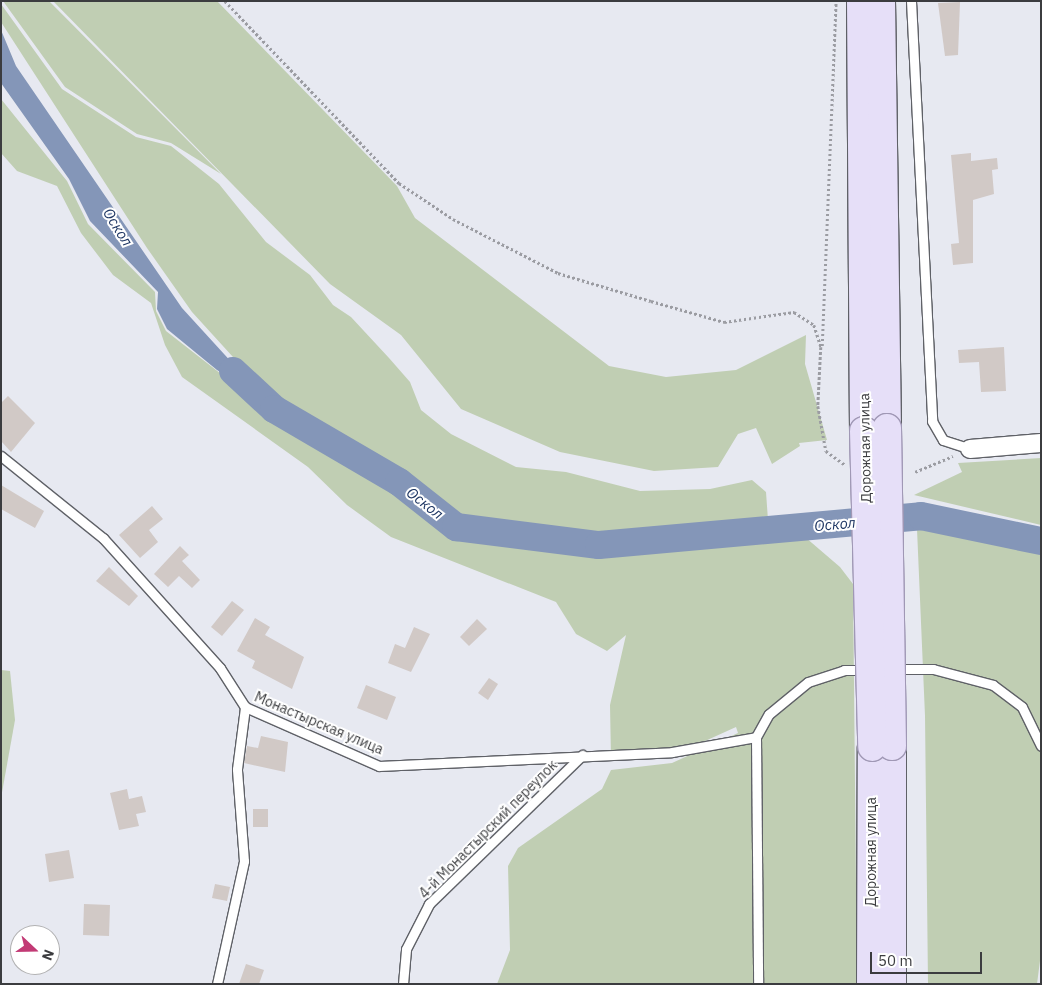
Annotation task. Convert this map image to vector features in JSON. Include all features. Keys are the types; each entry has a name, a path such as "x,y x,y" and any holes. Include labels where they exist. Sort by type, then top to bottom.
{"main road":[{"name":"Дорожная улица","path":"861,1 876,429 882,746 892,984"},
{"name":"Дорожная улица","path":"876,429 881,1"},
{"name":"Дорожная улица","path":"871,984 882,746"}],"street":[{"path":"970,449 1041,443"}],"lane":[{"path":"911,1 931,412 943,440 970,449"},
{"name":"Монастырская улица","path":"1,456 103,538 220,668 245,707 379,766 672,752 756,737"},
{"path":"758,984 756,737 770,714 808,682 844,670 932,669 993,685 1022,707 1041,746"},
{"path":"217,984 244,861 237,769 245,707"},
{"name":"4-й Монастырский переулок","path":"403,984 406,949 428,904 582,755"}],"path":[{"path":"225,1 399,183 453,219 558,273 724,322 794,312 814,325 822,347"},
{"path":"836,1 818,406 826,451 851,470"},
{"path":"915,472 970,449"}],"green space":[{"path":"3,1 49,1 221,174 171,143 137,134 65,87"},
{"path":"53,1 217,1 397,186 415,218 609,366 666,377 736,370 806,335 805,364 827,440 799,443 800,446 772,464 756,428 738,434 718,467 654,471 560,452 461,409 401,335 330,284"},
{"path":"1,4 62,89 136,137 171,146 219,184 266,242 310,275 333,305 351,317 410,382 421,410 451,434 516,467 566,472 640,491 710,489 752,480 766,492 768,520 590,535 459,519 406,478 291,411 243,368 192,312 147,248 1,22"},
{"path":"1,99 67,181 88,224 155,292 156,311 166,331 271,413 395,487 455,532 599,550 798,531 840,567 853,584 857,984 497,984 510,950 508,866 518,848 602,789 611,770 672,763 738,733 736,727 672,756 611,759 610,705 626,635 607,651 576,634 556,602 391,537 347,505 308,467 182,377 165,345 151,303 113,275 81,233 57,186 17,171 1,153"},
{"path":"1041,458 1041,525 914,495 962,472 958,463"},
{"path":"917,529 1041,553 1041,953 1037,984 928,984 925,716"},
{"path":"1,670 10,671 15,720 1,798"}],"water":[{"path":"1,30 16,66 182,308 266,400 217,370 167,329 157,309 158,292 90,221 69,179 1,83"}],"building":[{"path":"960,2 958,55 945,56 938,3"},
{"path":"971,153 971,161 997,158 998,169 992,170 994,194 973,200 973,263 953,265 951,244 959,243 951,155"},
{"path":"1004,347 1006,391 981,392 979,362 959,363 958,350"},
{"path":"8,396 35,423 11,452 1,441 1,403"},
{"path":"1,485 44,511 35,528 1,509"},
{"path":"152,506 163,519 149,530 158,542 140,558 119,535"},
{"path":"180,546 189,555 182,561 200,580 192,588 179,576 168,587 154,574"},
{"path":"109,567 138,596 129,606 96,581"},
{"path":"232,601 244,610 222,636 211,627"},
{"path":"255,618 270,627 265,635 304,657 292,689 252,668 255,661 237,651"},
{"path":"477,619 487,629 469,646 460,637"},
{"path":"414,627 430,634 411,672 388,663 395,644 405,648"},
{"path":"489,678 498,684 488,700 478,693"},
{"path":"366,685 396,697 387,720 357,708"},
{"path":"261,736 288,742 285,772 244,763 247,746 258,748"},
{"path":"127,789 129,799 142,796 146,812 136,814 139,826 119,830 110,793"},
{"path":"253,809 268,809 268,827 253,827"},
{"path":"69,850 74,878 49,882 45,854"},
{"path":"215,884 230,887 227,901 212,898"},
{"path":"84,904 110,905 109,936 83,935"},
{"path":"246,964 264,970 259,984 239,984"}],"waterway":[{"name":"Оскол","path":"233,371 274,409 399,482 456,527 599,545 921,516 1041,541"}]}
